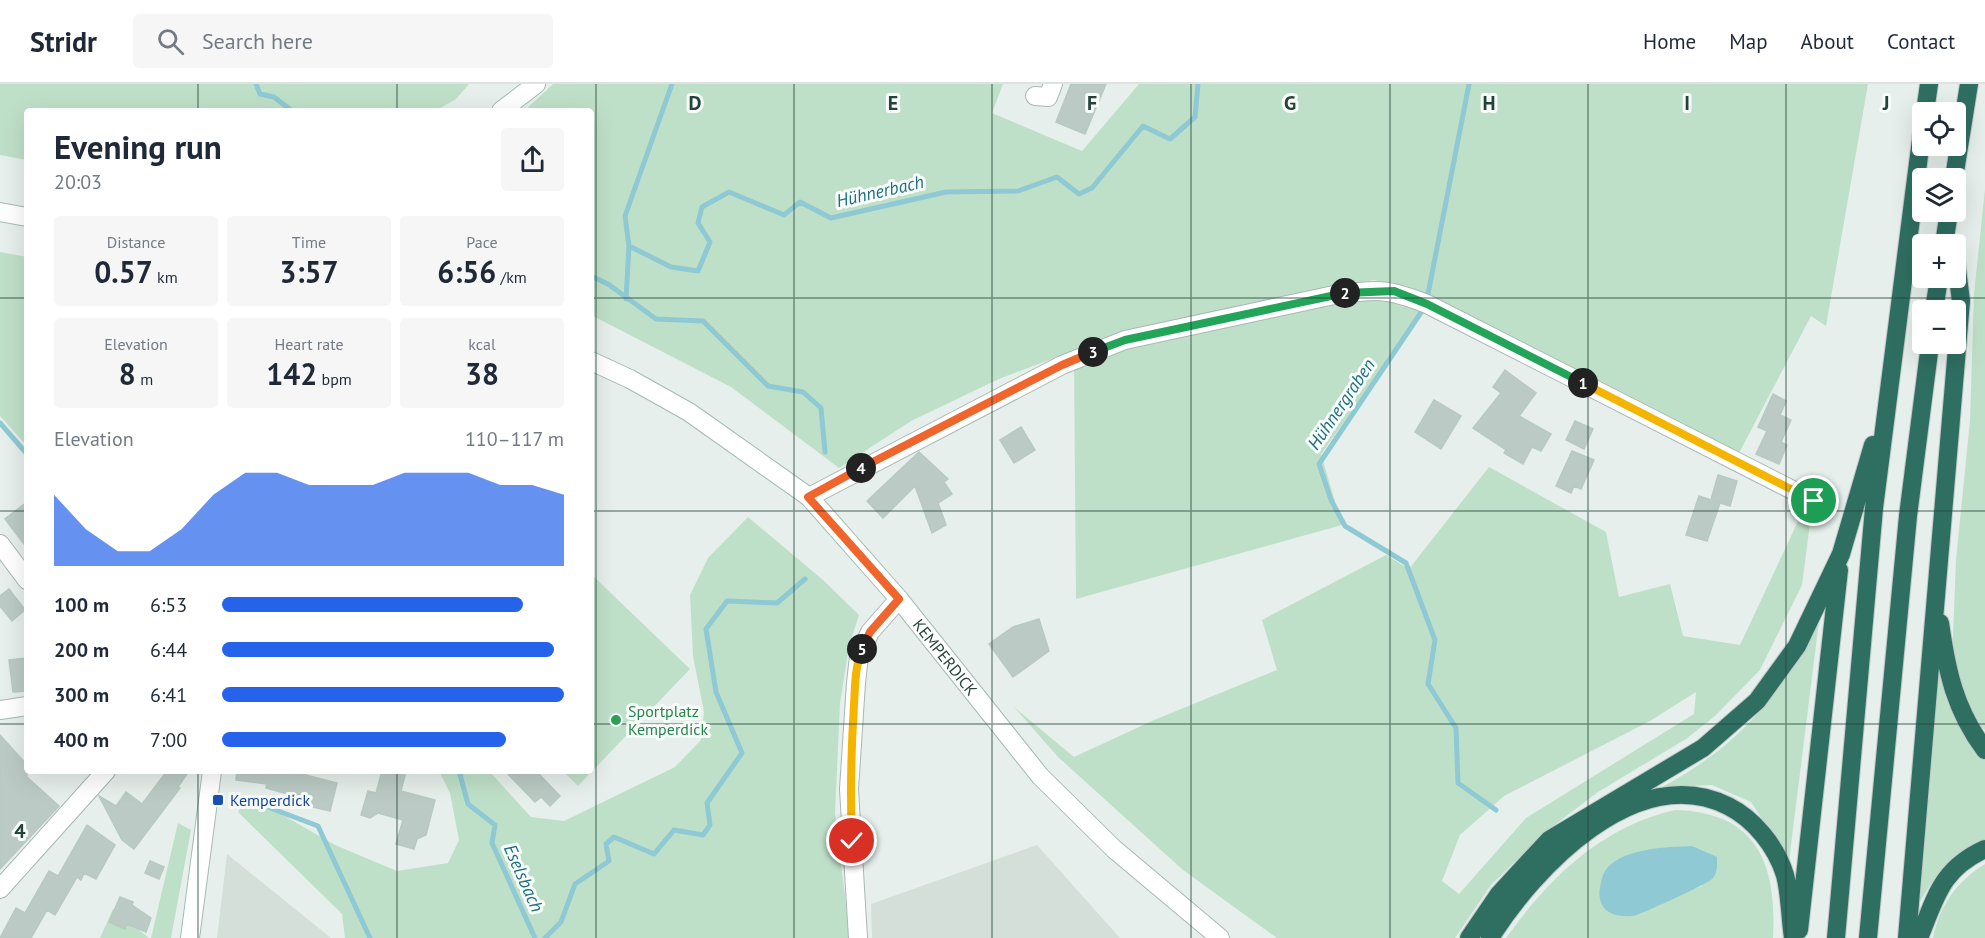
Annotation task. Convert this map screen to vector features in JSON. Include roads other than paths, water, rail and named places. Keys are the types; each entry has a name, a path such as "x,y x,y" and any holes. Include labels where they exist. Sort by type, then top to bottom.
{"highway":[{"path":"1926,102 1929,84"},
{"path":"1956,168 1969,84"},
{"path":"1836,938 1886,400 1919,156"},
{"path":"1907,938 1960,301 1959,288"},
{"path":"1868,938 1908,516 1929,354"},
{"path":"1470,937 1499,894 1549,840 1703,748 1757,701 1797,646 1841,554 1886,400"},
{"path":"1798,938 1841,554"},
{"path":"1935,591 1945,658 1955,696 1967,726 1985,750"},
{"path":"1490,938 1522,891 1543,868 1575,841 1634,806 1658,797 1680,795 1711,798 1735,810 1756,825 1785,874 1793,938"},
{"path":"1918,938 1934,896 1946,876 1962,862 1985,849"}],"street":[{"path":"505,108 536,84"},
{"path":"1035,96 1048,97 1053,84"},
{"path":"0,212 24,216"},
{"path":"808,497 1062,365 1125,340 1334,295 1369,290 1394,291 1427,304 1814,501"},
{"name":"KEMPERDICK","path":"594,362 630,379 689,412 808,497 899,599 1040,776 1114,849 1220,938"},
{"path":"0,544 24,576"},
{"path":"858,938 849,789 859,656 870,632 899,599"},
{"path":"0,710 24,706"},
{"path":"0,889 103,774"},
{"path":"190,938 212,774"}],"water":[{"path":"1692,846 1717,857 1716,872 1712,879 1637,915 1619,916 1604,908 1599,891 1606,869 1616,861 1636,852"}],"waterway":[{"path":"256,84 260,94 274,97 288,108"},
{"path":"629,246 625,216 672,84"},
{"name":"Hühnerbach","path":"626,299 629,246 671,267 698,271 710,242 698,223 702,207 729,192 784,215 800,202 831,218 946,192 1018,191 1057,177 1079,194 1092,188 1143,126 1170,139 1195,117 1198,84"},
{"name":"Hühnergraben","path":"1428,294 1469,84"},
{"path":"594,277 608,284 656,319 703,321 768,386 803,392 821,408 825,452"},
{"name":"Hühnergraben","path":"1422,311 1319,464 1331,500 1345,526 1406,563 1435,640 1428,684 1456,728 1458,783 1496,810"},
{"path":"0,423 24,451"},
{"path":"545,938 561,922 575,884 609,861 606,844 614,837 654,854 674,830 703,835 710,825 707,803 742,753 716,692 706,629 727,601 777,603 805,579"},
{"name":"Eselsbach","path":"460,774 468,804 495,825 492,843 535,938"},
{"path":"236,795 318,826 370,938"}],"place":[{"name":"Sportplatz Kemperdick","path":"616,720"},
{"name":"Kemperdick","path":"218,800"}]}
